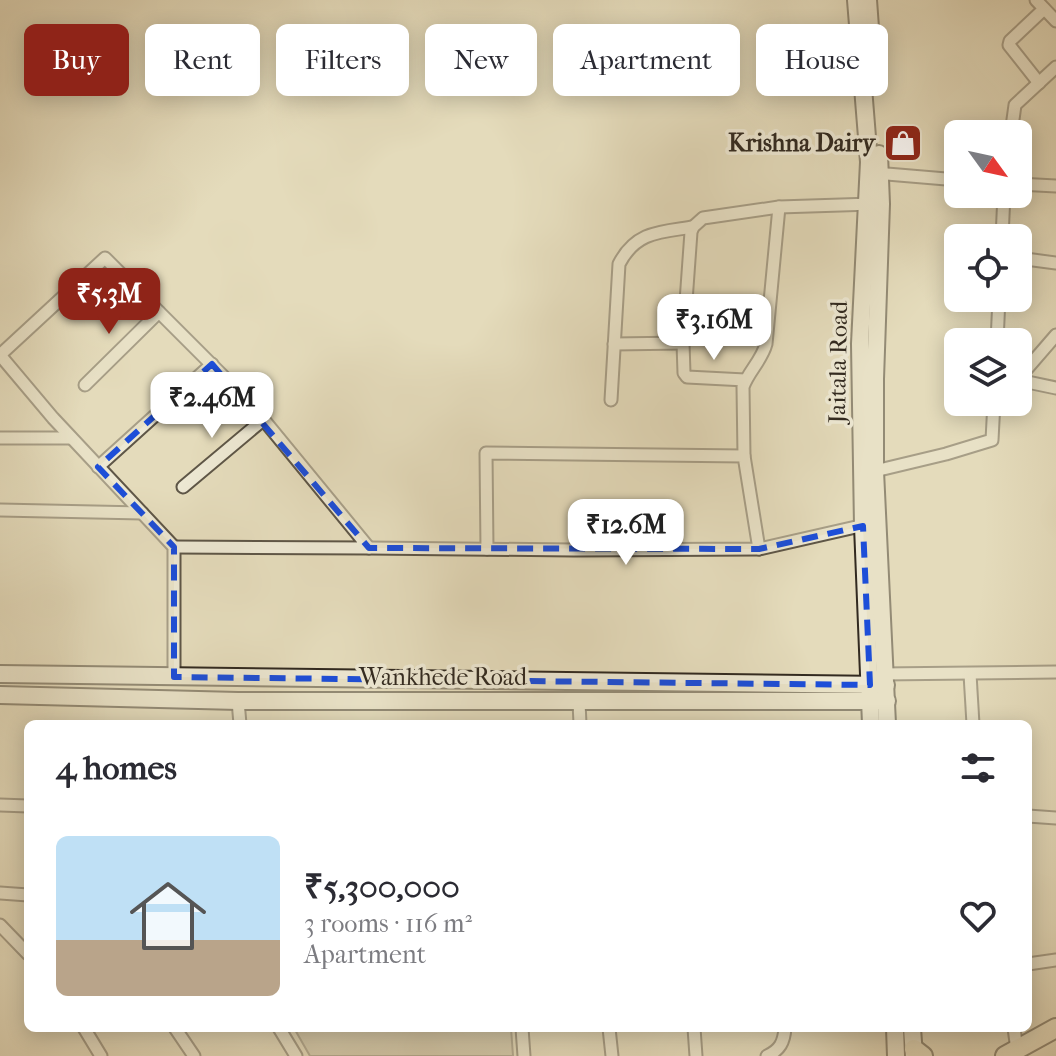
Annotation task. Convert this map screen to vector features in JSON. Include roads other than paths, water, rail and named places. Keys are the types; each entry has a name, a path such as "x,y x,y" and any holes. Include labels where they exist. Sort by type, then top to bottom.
{"main road":[{"name":"Jaitala Road","path":"856,0 874,173"},
{"name":"Jaitala Road","path":"868,0 876,366 875,471 870,524"},
{"name":"Jaitala Road","path":"874,204 860,344 878,687 886,720"},
{"name":"Wankhede Road","path":"0,674 878,687"},
{"name":"Jaitala Road","path":"872,720 878,687"},
{"name":"Wankhede Road","path":"0,695 238,701 579,702 878,687"},
{"path":"1011,1053 1056,1028"},
{"path":"898,1032 912,1054"},
{"path":"912,1032 912,1054"}],"street":[{"path":"1039,83 1009,45 1010,41 1040,4 1056,21"},
{"path":"1013,120 1015,105 1056,67"},
{"path":"874,173 944,179"},
{"path":"1032,185 1056,186"},
{"path":"745,380 687,377 684,373 683,343 693,227 703,218 779,207 874,204"},
{"path":"759,549 744,456 743,387 766,344 779,207"},
{"path":"611,400 619,264 638,239 693,227"},
{"path":"174,677 174,547 71,438 0,355 105,258 250,403 369,548"},
{"path":"1032,260 1056,263"},
{"path":"85,385 159,312"},
{"path":"1032,363 1056,335"},
{"path":"614,344 683,343"},
{"path":"98,467 212,364"},
{"path":"1032,382 1056,388"},
{"path":"875,471 992,440 993,416"},
{"path":"183,487 264,419"},
{"path":"0,438 71,438"},
{"path":"487,549 486,453 744,456"},
{"path":"0,510 142,513"},
{"path":"174,547 759,549 870,524"},
{"path":"878,687 970,674 1056,672"},
{"path":"970,674 973,720"},
{"path":"238,701 240,720"},
{"path":"579,702 580,720"},
{"path":"0,805 24,806"},
{"path":"1032,816 1056,818"},
{"path":"0,893 24,895"},
{"path":"0,925 24,950"},
{"path":"1032,963 1056,960"},
{"path":"86,1032 101,1056"},
{"path":"178,1032 194,1056"},
{"path":"281,1032 296,1056"},
{"path":"522,1032 524,1056"},
{"path":"609,1032 612,1056"},
{"path":"694,1032 696,1056"},
{"path":"767,1056 777,1051 785,1032"},
{"path":"1011,1053 1014,1032"}],"place":[{"name":"Krishna Dairy","path":"903,143"}]}
